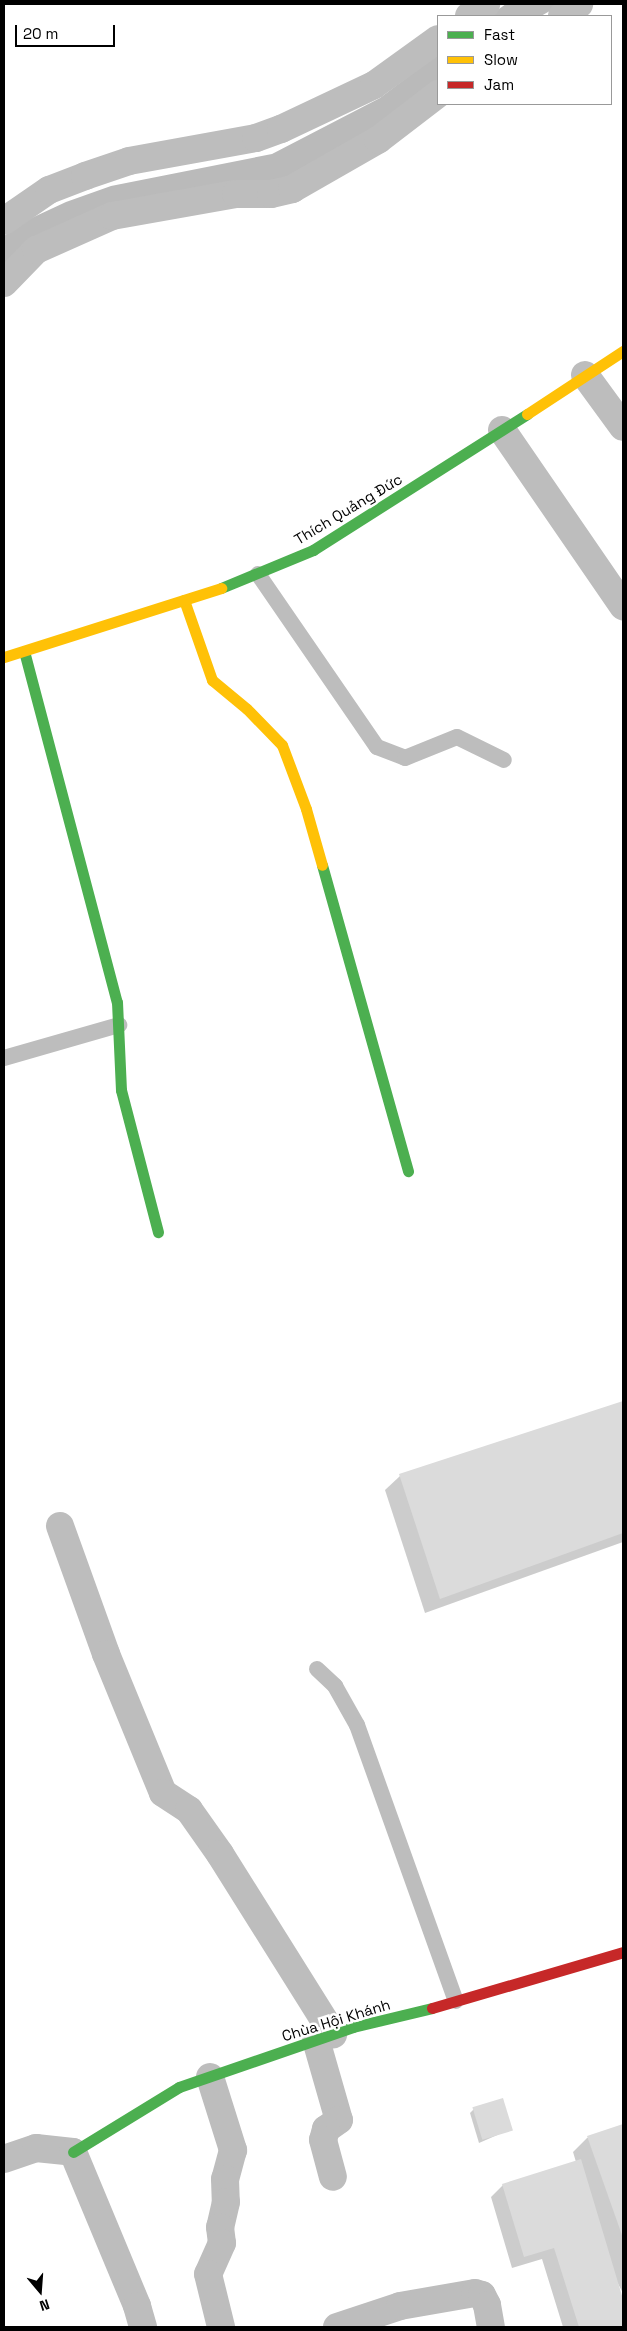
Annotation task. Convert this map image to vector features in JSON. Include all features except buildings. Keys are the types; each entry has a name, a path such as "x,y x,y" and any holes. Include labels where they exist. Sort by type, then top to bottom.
{"street":[{"path":"470,15 486,4"},
{"path":"563,15 579,4"},
{"path":"4,221 49,190 129,161 256,138 281,129 374,85 437,40"},
{"path":"4,283 36,250 112,216 236,194 271,194 292,189 378,140 437,95"},
{"name":"Thích Quảng Đức","path":"4,657 184,600 258,574 313,550 502,430 623,350"},
{"path":"585,376 623,428"},
{"path":"502,430 623,606"},
{"path":"184,600 212,680 247,709 282,745 306,809 408,1171"},
{"path":"24,651 118,1002 121,1090 158,1232"},
{"path":"60,1526 106,1654 163,1793 189,1810 220,1854 324,2037 339,2120 326,2129 323,2140 333,2177"},
{"name":"Chùa Hội Khánh","path":"73,2152 179,2088 324,2037 623,1952"},
{"path":"210,2077 233,2150 225,2179 226,2202 220,2227 222,2243 208,2274 221,2327"},
{"path":"4,2159 36,2148 73,2152 137,2306 143,2327"},
{"path":"337,2327 400,2306 476,2293 482,2295 487,2305 491,2327"}],"lane":[{"path":"258,574 377,747 405,758 457,737 504,760"},
{"path":"4,1058 119,1025"},
{"path":"317,1669 335,1686 357,1725 456,2001"}],"shaded area":[{"path":"506,4 562,4 543,15 490,15"},
{"path":"437,55 437,83 392,120 297,172 280,180 116,208 4,265 4,236 23,222 66,202 111,186 272,154 380,98"}],"traffic: fast":[{"path":"221,588 313,550 527,414"},
{"path":"24,651 117,1002 121,1090 158,1232"},
{"path":"322,865 408,1171"},
{"path":"73,2152 179,2087 353,2027 432,2008"}],"traffic: slow":[{"path":"527,414 623,351"},
{"path":"4,657 221,588"},
{"path":"184,600 212,680 247,709 282,745 306,809 322,865"}],"traffic: jam":[{"path":"432,2008 623,1952"}]}
